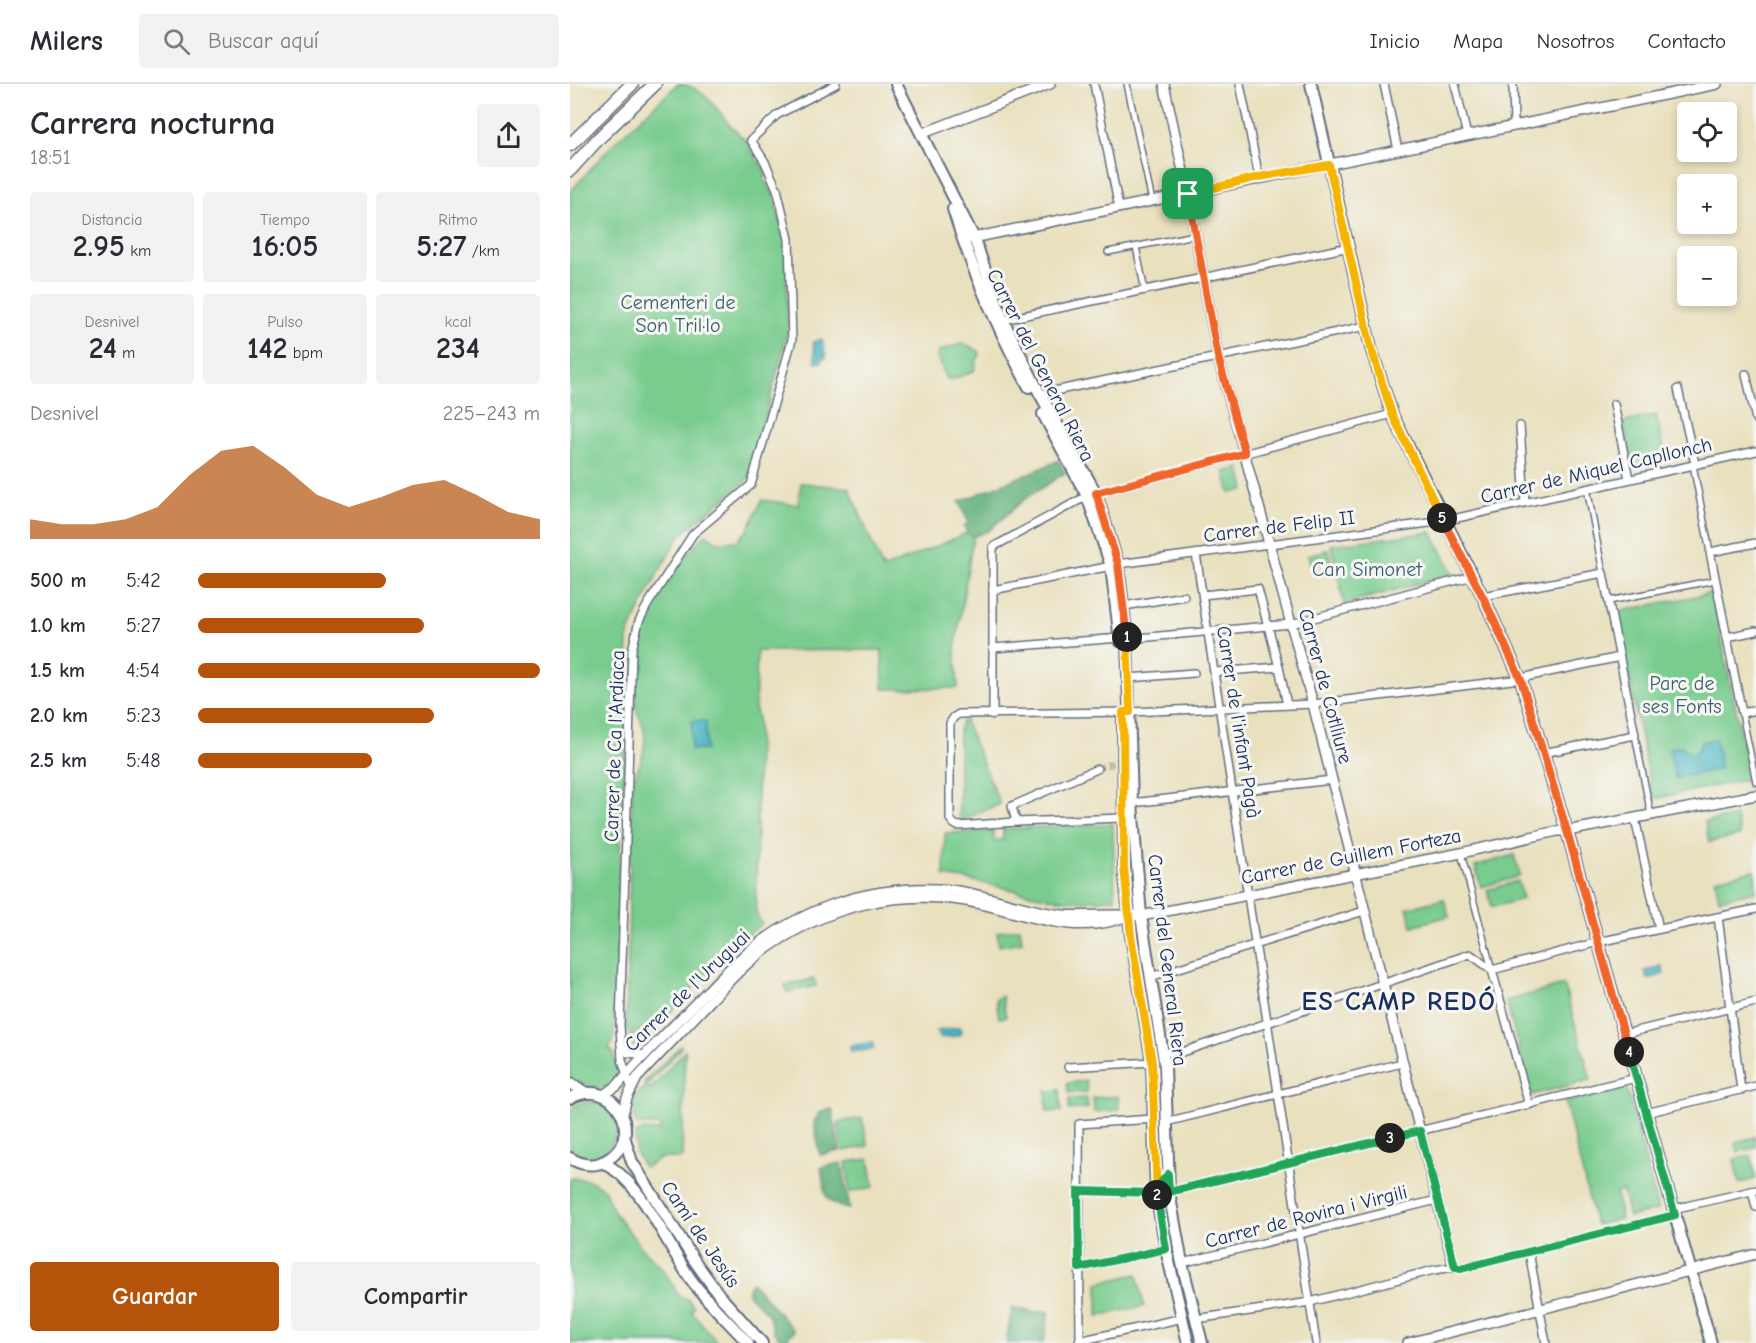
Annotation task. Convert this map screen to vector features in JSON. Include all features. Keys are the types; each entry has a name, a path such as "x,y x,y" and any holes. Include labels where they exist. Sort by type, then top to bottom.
{"highway":[{"path":"570,145 632,84"},
{"path":"570,170 599,138 655,84"}],"main road":[{"name":"Carrer del General Riera","path":"896,84 974,238 1003,320 1092,494 1124,606 1135,915 1152,1062 1156,1193 1166,1249 1188,1343"},
{"path":"1311,84 1366,326 1392,414 1483,596 1520,678 1567,831 1711,1343"},
{"name":"Carrer del General Riera","path":"946,186 962,240 996,324 1092,494"},
{"name":"Carrer del General Riera","path":"1114,565 1128,678 1123,818 1124,867 1150,977 1164,1052 1169,1192 1182,1263 1202,1343"},
{"path":"570,1083 586,1093"},
{"path":"570,1098 586,1093 603,1095 612,1100 623,1114"},
{"name":"Camí de Jesús","path":"623,1114 624,1136 632,1162 696,1263 720,1296 762,1343"},
{"path":"570,1158 580,1163 602,1162 614,1155 624,1136"},
{"name":"Camí de Jesús","path":"602,1162 619,1172 633,1186 691,1280 748,1343"}],"street":[{"name":"Carrer de Ca l'Ardiaca","path":"631,1087 622,1060 620,1043 634,637 648,604 693,534 751,485 792,340 789,239 777,189 752,140 777,115 836,84"},
{"path":"921,134 1050,84"},
{"path":"1094,84 1119,208"},
{"path":"1127,84 1152,201"},
{"name":"Carrer de Cotlliure","path":"1164,84 1188,194 1218,357 1313,704 1455,1267"},
{"path":"1240,84 1259,177"},
{"path":"1384,84 1398,150"},
{"path":"1455,84 1467,136"},
{"path":"1513,84 1514,126"},
{"path":"962,240 1467,136 1678,88 1717,84"},
{"path":"1108,252 1195,235"},
{"path":"1136,247 1145,291"},
{"path":"1003,320 1349,247"},
{"path":"1040,394 1366,326"},
{"path":"1746,374 1756,420"},
{"path":"1678,389 1756,782"},
{"path":"1614,404 1629,479"},
{"path":"993,715 993,547 1092,494 1392,414"},
{"path":"1520,426 1525,502"},
{"name":"Carrer de Miquel Capllonch","path":"1444,521 1756,451"},
{"path":"1587,488 1651,815"},
{"name":"Carrer de Felip II","path":"993,590 1114,565 1444,521"},
{"path":"1710,552 1756,543"},
{"name":"Carrer de l'infant Pagà","path":"1197,554 1316,1343"},
{"path":"1483,596 1604,573"},
{"path":"993,648 1292,624 1473,576"},
{"path":"1609,601 1715,580"},
{"path":"1203,595 1257,589 1269,626 1287,705"},
{"path":"1124,606 1184,596"},
{"path":"1727,637 1756,631"},
{"path":"1123,818 958,826 954,824 951,819 951,723 954,717 959,714 1126,712 1313,704 1520,678 1620,657"},
{"path":"1215,672 1279,667"},
{"path":"1128,678 1194,673"},
{"path":"1742,713 1756,710"},
{"path":"1543,753 1635,735"},
{"path":"1016,822 1012,806 1097,769"},
{"path":"1132,803 1332,780"},
{"name":"Carrer de Guillem Forteza","path":"1135,915 1461,853 1557,831 1756,795"},
{"path":"1635,818 1659,930"},
{"path":"1461,853 1529,1105"},
{"name":"Carrer de l'Uruguai","path":"603,1095 617,1086 743,956 788,924 835,903 880,892 932,889 965,892 1047,913 1083,916 1135,915"},
{"name":"Carrer de l'Uruguai","path":"623,1114 631,1087 637,1078 756,956 794,930 837,911 885,900 922,897 972,902 1048,922 1096,924 1135,915"},
{"path":"1492,970 1598,942 1756,909"},
{"path":"1150,977 1364,911"},
{"path":"1718,917 1741,1090"},
{"path":"1164,1052 1179,1053 1470,954 1492,970"},
{"path":"1624,1034 1756,1002"},
{"path":"620,1043 628,1053 646,1055"},
{"path":"1068,1067 1152,1062"},
{"path":"1166,1122 1402,1063"},
{"path":"1159,1208 1169,1192 1636,1078"},
{"path":"1646,1113 1756,1086"},
{"path":"1153,1119 1079,1124 1080,1342 1183,1318"},
{"path":"1078,1191 1156,1193 1168,1174"},
{"path":"1196,1319 1310,1302 1402,1278 1455,1267 1460,1269 1754,1190 1756,1207"},
{"name":"Carrer de Rovira i Virgili","path":"1182,1263 1437,1200"},
{"path":"1079,1268 1166,1249"},
{"path":"1529,1252 1546,1343"},
{"path":"1408,1343 1427,1341 1756,1254"}],"green space":[{"name":"Cementeri de Son Tril·lo","path":"678,84 693,88 707,98 730,126 749,143 748,146 767,173 764,180 774,195 785,239 788,319 786,339 749,478 680,535 659,571 628,634 614,1036 609,1049 613,1052 618,1075 608,1086 594,1088 570,1079 570,192 614,143"},
{"path":"963,343 979,351 980,355 974,371 951,380 947,379 937,356 939,351"},
{"path":"1656,415 1666,458 1633,466 1623,422"},
{"path":"1059,460 1065,473 1026,498 988,531 973,537 967,533 964,526 969,523 959,502"},
{"path":"1240,468 1245,490 1230,493 1224,472"},
{"path":"801,483 849,488 883,569 967,533 973,537 955,649 958,688 883,689 882,650 757,651 756,913 762,924 726,951 654,1031 626,1031 632,783 641,762 645,740 645,732 636,705 636,661 643,626 667,583 706,534 717,542 737,541 747,531 762,500 798,505"},
{"name":"Can Simonet","path":"1432,532 1453,574 1344,604 1331,545"},
{"path":"1328,550 1331,560 1311,565 1308,555"},
{"name":"Parc de ses Fonts","path":"1712,593 1750,779 1653,799 1616,612"},
{"path":"962,721 965,721 1000,804 962,820 959,815 959,729"},
{"path":"1736,816 1740,836 1709,842 1705,822"},
{"path":"1113,824 1115,898 1071,900 1049,898 944,876 945,833 993,831 994,840 1003,840 1003,829"},
{"path":"1514,855 1520,876 1481,887 1475,866"},
{"path":"1755,870 1756,891 1719,899 1715,879"},
{"path":"1518,881 1523,899 1492,907 1487,890"},
{"path":"1444,899 1449,916 1412,926 1407,908"},
{"path":"1020,928 1022,942 999,946 997,932"},
{"path":"1136,944 1138,944 1158,1041 1160,1064 1156,1064"},
{"path":"814,979 816,986 787,992 785,985"},
{"path":"1564,985 1591,1080 1531,1095 1506,1001"},
{"path":"1002,996 1006,1017 999,1018 996,999"},
{"path":"629,1034 649,1034 650,1036 642,1045 635,1047 629,1042"},
{"path":"681,1045 681,1048 646,1086 644,1084 647,1079"},
{"path":"685,1050 682,1158 661,1158 644,1168 636,1153 635,1135 643,1130 660,1131 661,1125 639,1125 635,1122 634,1101 639,1091 641,1092 646,1086 652,1088"},
{"path":"1156,1070 1161,1070 1163,1168 1158,1168"},
{"path":"1086,1081 1087,1092 1068,1093 1067,1083"},
{"path":"1627,1088 1658,1210 1629,1217 1623,1191 1616,1193 1621,1219 1598,1225 1595,1223 1565,1102"},
{"path":"1060,1090 1061,1111 1047,1112 1046,1091"},
{"path":"1118,1096 1119,1110 1094,1112 1093,1098"},
{"path":"1087,1098 1088,1108 1069,1110 1069,1099"},
{"path":"587,1101 604,1106 613,1115 617,1127 614,1140 607,1150 597,1156 584,1156 570,1148 570,1110"},
{"path":"832,1109 840,1151 820,1155 814,1122 821,1111"},
{"path":"862,1118 868,1146 843,1151 838,1122"},
{"path":"1755,1137 1756,1147 1738,1152 1735,1142"},
{"path":"1751,1156 1756,1179 1739,1183 1734,1159"},
{"path":"869,1159 874,1187 850,1192 846,1162"},
{"path":"842,1163 850,1209 834,1204 824,1191 821,1167"},
{"path":"570,1178 589,1180 604,1189 614,1212 644,1251 663,1269 679,1296 689,1300 694,1308 691,1311 718,1343 570,1343"},
{"path":"1164,1203 1166,1203 1196,1343 1176,1274 1163,1211"},
{"path":"1137,1274 1144,1306 1098,1316 1098,1283"},
{"path":"752,1282 794,1331 787,1338 791,1343 784,1343 774,1332 768,1314 748,1294 748,1288"},
{"path":"1012,1307 1036,1313 1037,1311 1049,1312 1044,1343 1006,1343"}],"water":[{"path":"822,339 826,358 816,363 813,342"},
{"path":"692,721 706,721 706,750 691,750"},
{"path":"1715,739 1721,769 1675,778 1669,748 1683,746 1686,751 1694,753 1699,750 1701,742"},
{"path":"1662,966 1664,974 1648,979 1645,971"},
{"path":"960,1027 961,1033 958,1036 939,1038 937,1031"},
{"path":"872,1042 874,1049 851,1052 850,1046"}],"tunnel":[{"path":"1097,769 1123,759"}],"district":[{"name":"ES CAMP REDÓ","path":"1399,1001"}],"route":[{"path":"1188,194 1218,357 1245,453 1096,493 1118,564 1124,606 1130,712 1123,712 1124,867 1131,936 1152,1062 1156,1193 1166,1249 1079,1268 1078,1191 1156,1193 1168,1174 1169,1192 1420,1131 1455,1267 1460,1269 1675,1215 1567,831 1521,680 1485,601 1392,414 1371,348 1329,165 1259,177 1188,194"}]}
